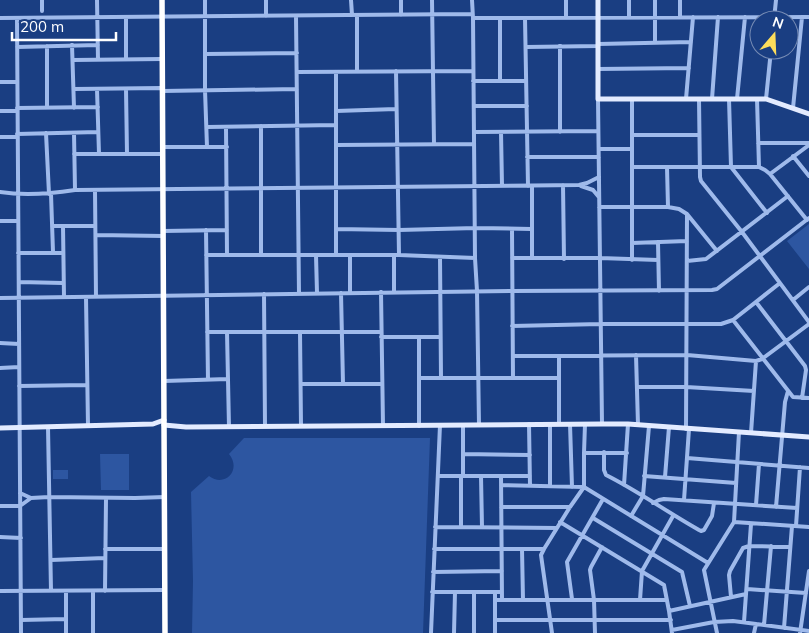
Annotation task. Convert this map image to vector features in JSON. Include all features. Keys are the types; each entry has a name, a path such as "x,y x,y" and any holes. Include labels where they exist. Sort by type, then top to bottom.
{"highway":[{"path":"162,0 165,633"}],"main road":[{"path":"598,0 598,99 766,99 809,114"},
{"path":"0,428 153,424 186,427 628,424 809,437"}],"street":[{"path":"42,0 42,12"},
{"path":"97,0 98,60"},
{"path":"205,0 207,147"},
{"path":"266,0 266,16"},
{"path":"351,0 352,15"},
{"path":"401,0 401,15"},
{"path":"432,0 434,144"},
{"path":"472,0 479,424"},
{"path":"566,0 566,18"},
{"path":"629,0 629,17"},
{"path":"655,0 655,42"},
{"path":"680,0 680,17"},
{"path":"0,18 352,15 432,15 500,18 749,17"},
{"path":"357,15 357,72"},
{"path":"296,16 299,294"},
{"path":"126,17 126,60"},
{"path":"686,99 693,17"},
{"path":"712,99 718,17"},
{"path":"736,99 745,17"},
{"path":"799,17 809,17"},
{"path":"793,108 802,17"},
{"path":"16,18 21,633"},
{"path":"500,18 500,81"},
{"path":"525,18 527,157 530,186 532,258"},
{"path":"526,46 691,42"},
{"path":"72,45 74,108"},
{"path":"17,47 98,45"},
{"path":"47,46 47,108"},
{"path":"560,46 560,132"},
{"path":"205,54 297,53"},
{"path":"73,60 162,59"},
{"path":"766,99 770,60"},
{"path":"598,69 689,68"},
{"path":"297,72 473,71"},
{"path":"336,72 336,255"},
{"path":"394,292 399,230 396,72"},
{"path":"473,81 526,81"},
{"path":"0,82 17,82"},
{"path":"74,89 297,89"},
{"path":"97,89 98,154"},
{"path":"126,89 127,154"},
{"path":"598,99 602,424"},
{"path":"632,99 632,260"},
{"path":"513,356 687,355 756,361 762,359 786,342 809,323 742,232 701,181 699,99"},
{"path":"730,99 731,167 766,213"},
{"path":"757,99 758,167"},
{"path":"474,106 527,106"},
{"path":"0,111 98,107"},
{"path":"336,111 396,110"},
{"path":"207,127 336,125"},
{"path":"226,126 227,254"},
{"path":"261,126 262,255"},
{"path":"0,137 46,133 98,132"},
{"path":"474,132 598,132"},
{"path":"501,132 502,186"},
{"path":"46,133 53,252"},
{"path":"74,133 75,190"},
{"path":"632,135 699,135"},
{"path":"758,142 809,144"},
{"path":"336,145 474,144"},
{"path":"770,174 809,144"},
{"path":"74,154 127,154 226,146"},
{"path":"599,149 632,149"},
{"path":"527,157 599,156"},
{"path":"794,156 809,176"},
{"path":"0,298 477,291 686,291 717,289 808,219 770,174 758,167 633,167"},
{"path":"667,167 668,207"},
{"path":"0,192 18,195 50,194 75,190 579,185 599,177"},
{"path":"563,185 564,259"},
{"path":"579,185 593,190 599,197"},
{"path":"95,190 96,297"},
{"path":"687,261 704,260 788,196"},
{"path":"599,207 668,207 679,209 687,214 717,251"},
{"path":"684,500 688,458 686,387 687,214"},
{"path":"0,221 18,221"},
{"path":"52,226 95,226"},
{"path":"63,226 64,297"},
{"path":"336,229 531,229"},
{"path":"512,229 513,378"},
{"path":"206,230 208,380"},
{"path":"96,235 163,234 227,230"},
{"path":"632,243 687,241"},
{"path":"658,242 659,291"},
{"path":"18,253 63,253"},
{"path":"206,255 350,254 475,258"},
{"path":"350,254 350,293"},
{"path":"316,255 317,293"},
{"path":"440,257 441,378"},
{"path":"512,258 658,260"},
{"path":"19,282 63,282"},
{"path":"512,326 721,324 732,320 780,283"},
{"path":"793,300 809,287"},
{"path":"381,292 383,426"},
{"path":"341,293 342,384"},
{"path":"264,294 265,426"},
{"path":"86,297 88,426"},
{"path":"756,302 805,366 802,398"},
{"path":"732,320 793,397 809,398"},
{"path":"207,332 342,332 440,336"},
{"path":"228,332 229,427"},
{"path":"300,332 301,426"},
{"path":"419,336 419,426"},
{"path":"0,343 19,344"},
{"path":"636,355 638,425"},
{"path":"559,356 560,424"},
{"path":"751,433 756,361"},
{"path":"0,368 19,367"},
{"path":"419,378 559,378"},
{"path":"164,381 228,380"},
{"path":"20,386 87,384"},
{"path":"301,384 382,384"},
{"path":"637,387 686,387 754,392"},
{"path":"776,506 785,399 788,391"},
{"path":"529,424 530,486"},
{"path":"550,424 550,486"},
{"path":"570,424 572,486"},
{"path":"552,633 541,559 544,549 560,522 584,487 585,424"},
{"path":"624,485 628,424"},
{"path":"430,633 440,425"},
{"path":"461,527 463,425"},
{"path":"632,516 642,496 649,426"},
{"path":"48,427 51,591"},
{"path":"665,477 669,427"},
{"path":"717,633 704,570 734,522 738,432"},
{"path":"604,452 604,473 606,475 699,530 704,530 712,516 714,503"},
{"path":"584,453 626,452"},
{"path":"463,454 530,455"},
{"path":"688,458 809,468"},
{"path":"756,505 759,464"},
{"path":"784,628 790,547 797,508 800,467"},
{"path":"438,476 530,476"},
{"path":"482,476 482,527"},
{"path":"501,476 502,600"},
{"path":"644,476 736,483"},
{"path":"501,486 584,487 708,563"},
{"path":"20,493 31,498 106,499 164,497"},
{"path":"0,506 20,506 31,498"},
{"path":"105,591 106,499"},
{"path":"572,600 567,562 604,499"},
{"path":"653,503 659,500 684,500 797,508"},
{"path":"501,507 570,507"},
{"path":"640,600 642,571 673,516"},
{"path":"593,518 682,572 690,606"},
{"path":"560,522 664,585 672,631 724,621 809,631"},
{"path":"734,522 809,527"},
{"path":"744,622 751,524"},
{"path":"435,527 557,528"},
{"path":"0,537 21,538"},
{"path":"731,597 729,574 743,548 750,546 790,547"},
{"path":"764,625 771,546"},
{"path":"595,633 591,567 602,547"},
{"path":"105,549 165,549"},
{"path":"434,549 544,549"},
{"path":"522,549 523,600"},
{"path":"51,560 105,558"},
{"path":"433,572 502,571"},
{"path":"800,631 809,572"},
{"path":"747,589 806,593"},
{"path":"0,591 166,590"},
{"path":"66,591 66,633"},
{"path":"93,591 93,633"},
{"path":"432,592 502,592"},
{"path":"454,592 454,633"},
{"path":"474,592 474,633"},
{"path":"495,592 495,633"},
{"path":"669,611 746,594"},
{"path":"495,600 667,600"},
{"path":"804,608 809,608"},
{"path":"21,620 66,619"},
{"path":"495,620 671,620"},
{"path":"754,633 756,624"}],"shaded area":[{"path":"809,224 809,269 787,241"},
{"path":"244,438 430,438 423,633 192,633 191,492 209,476 221,480 230,476 234,466 229,454"},
{"path":"100,454 129,454 129,490 101,490"},
{"path":"53,470 68,470 68,479 53,479"}]}
